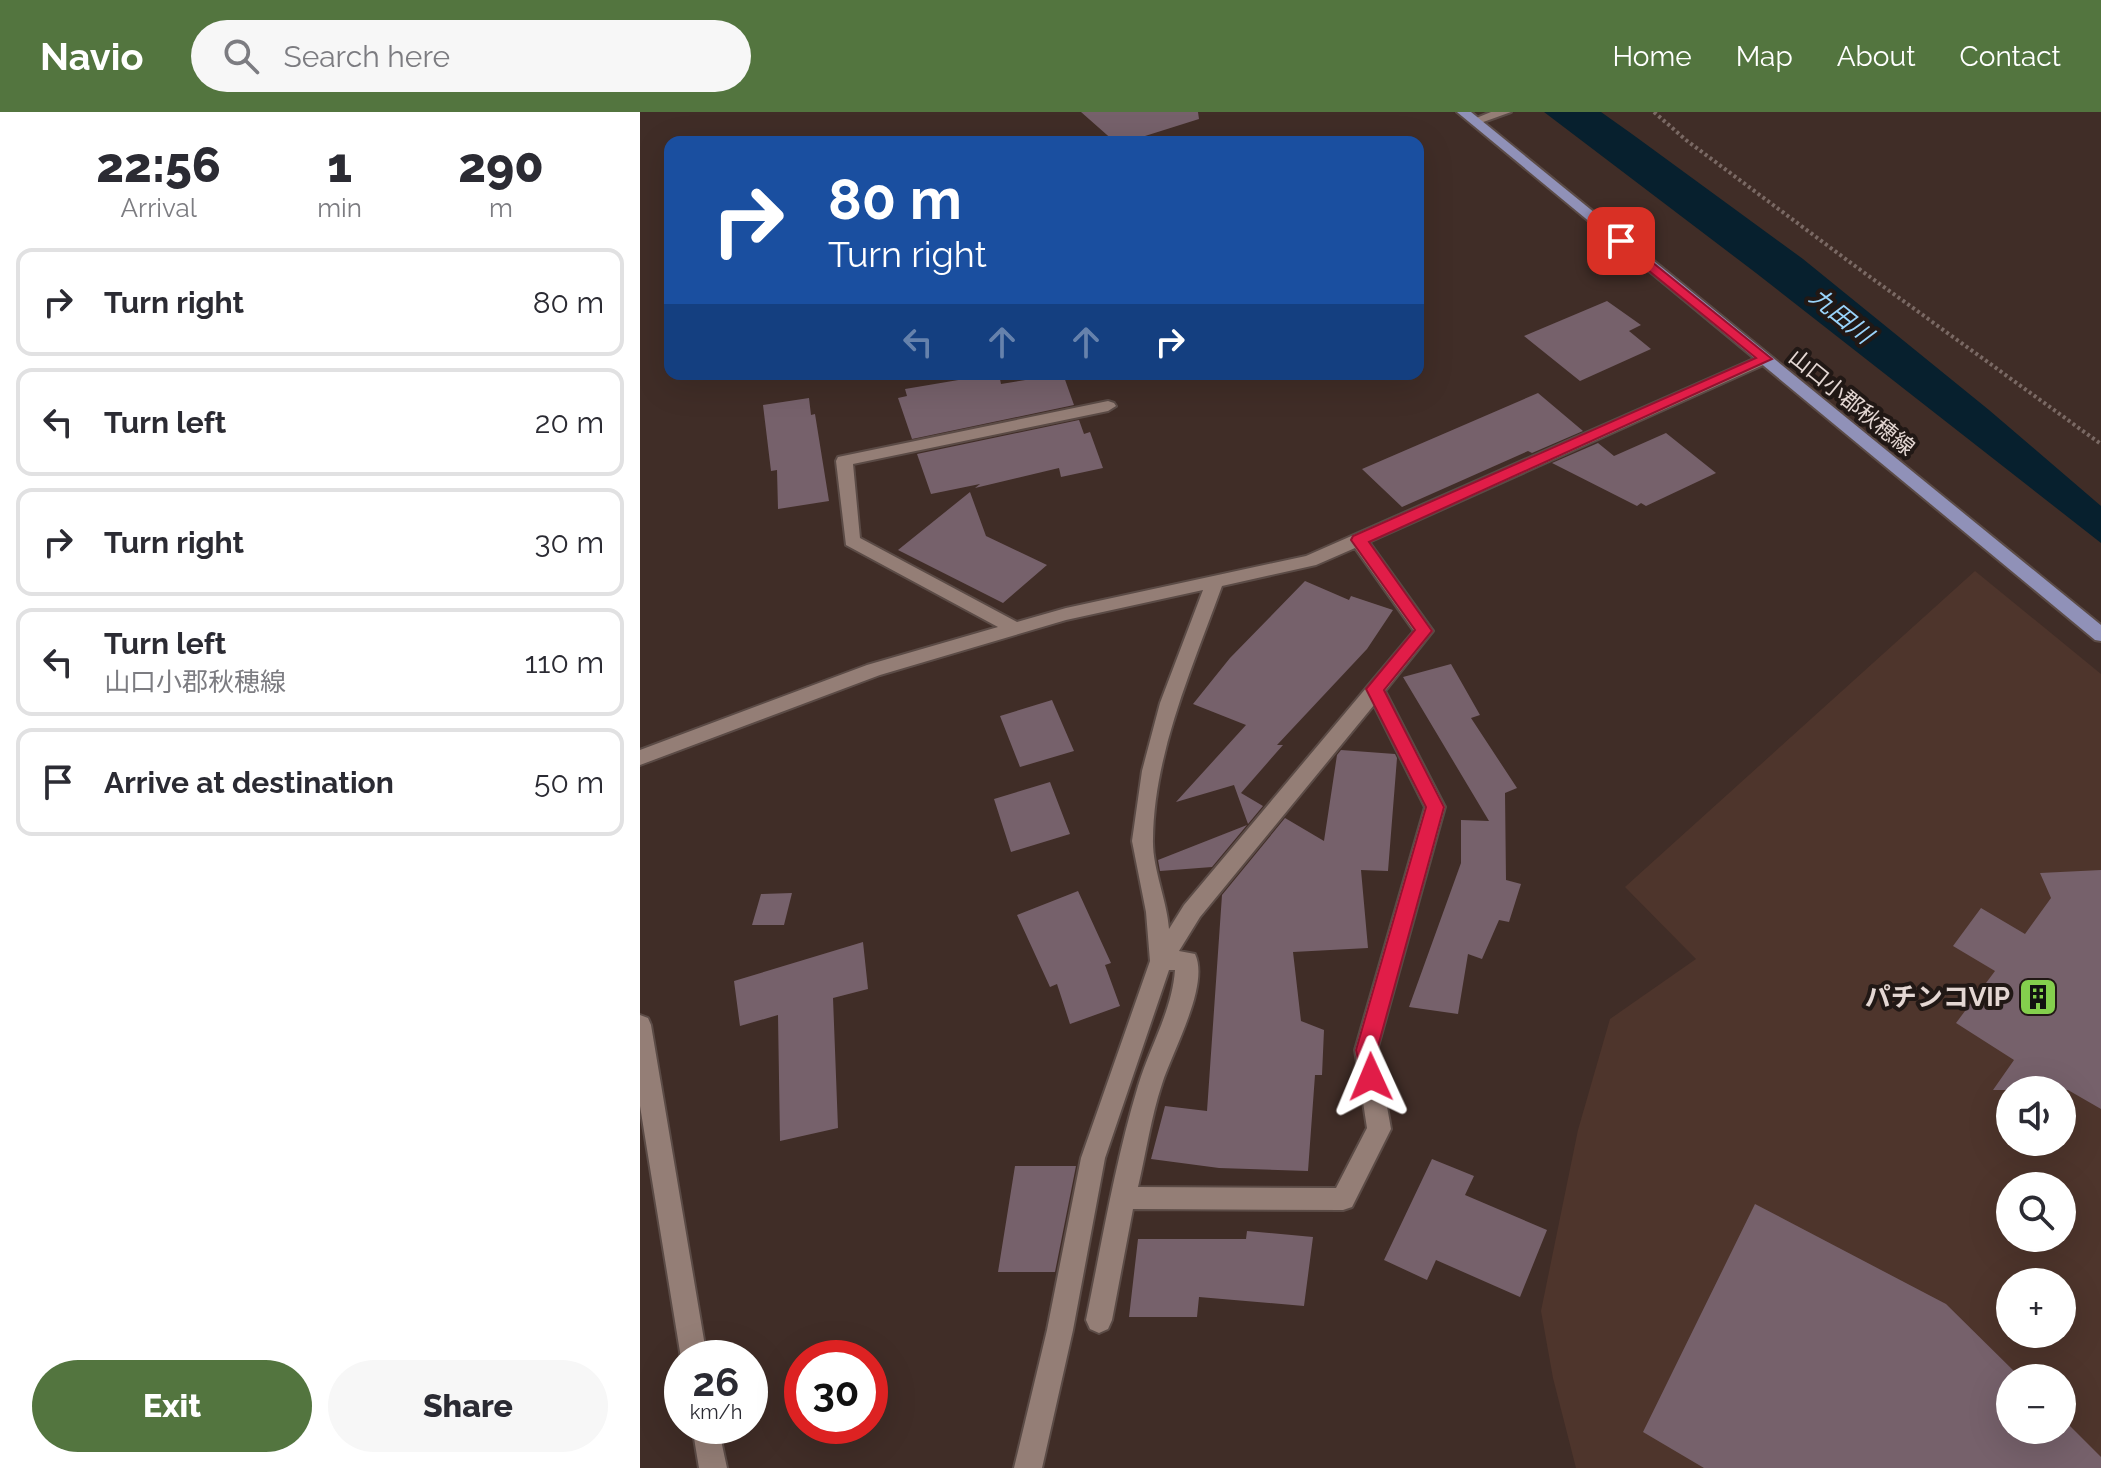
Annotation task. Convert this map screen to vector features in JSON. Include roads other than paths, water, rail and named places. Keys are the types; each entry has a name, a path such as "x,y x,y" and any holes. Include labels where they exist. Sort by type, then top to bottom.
{"main road":[{"name":"山口小郡秋穂線","path":"1469,117 2101,635"}],"street":[{"path":"1469,117 1501,113"},
{"path":"640,758 755,712 874,670 1014,628 1310,561 1765,359"},
{"path":"1014,628 852,541 844,461 1108,406"},
{"path":"1028,1468 1060,1330 1093,1158 1161,961 1192,911 1424,631 1359,540"},
{"path":"1161,961 1157,912 1142,841 1150,785 1170,703 1214,584"},
{"path":"1123,1198 1343,1199 1379,1129 1366,1050 1435,807 1375,689"},
{"path":"1099,1320 1123,1198 1150,1085 1184,996 1187,960 1161,961"},
{"path":"640,1025 691,1340"},
{"path":"708,1444 713,1468"}],"water":[{"name":"九田川","path":"1544,112 1601,112 1803,259 1989,410 2101,506 2101,543 1756,273"}],"place":[{"name":"パチンコVIP","path":"2038,997"}]}
